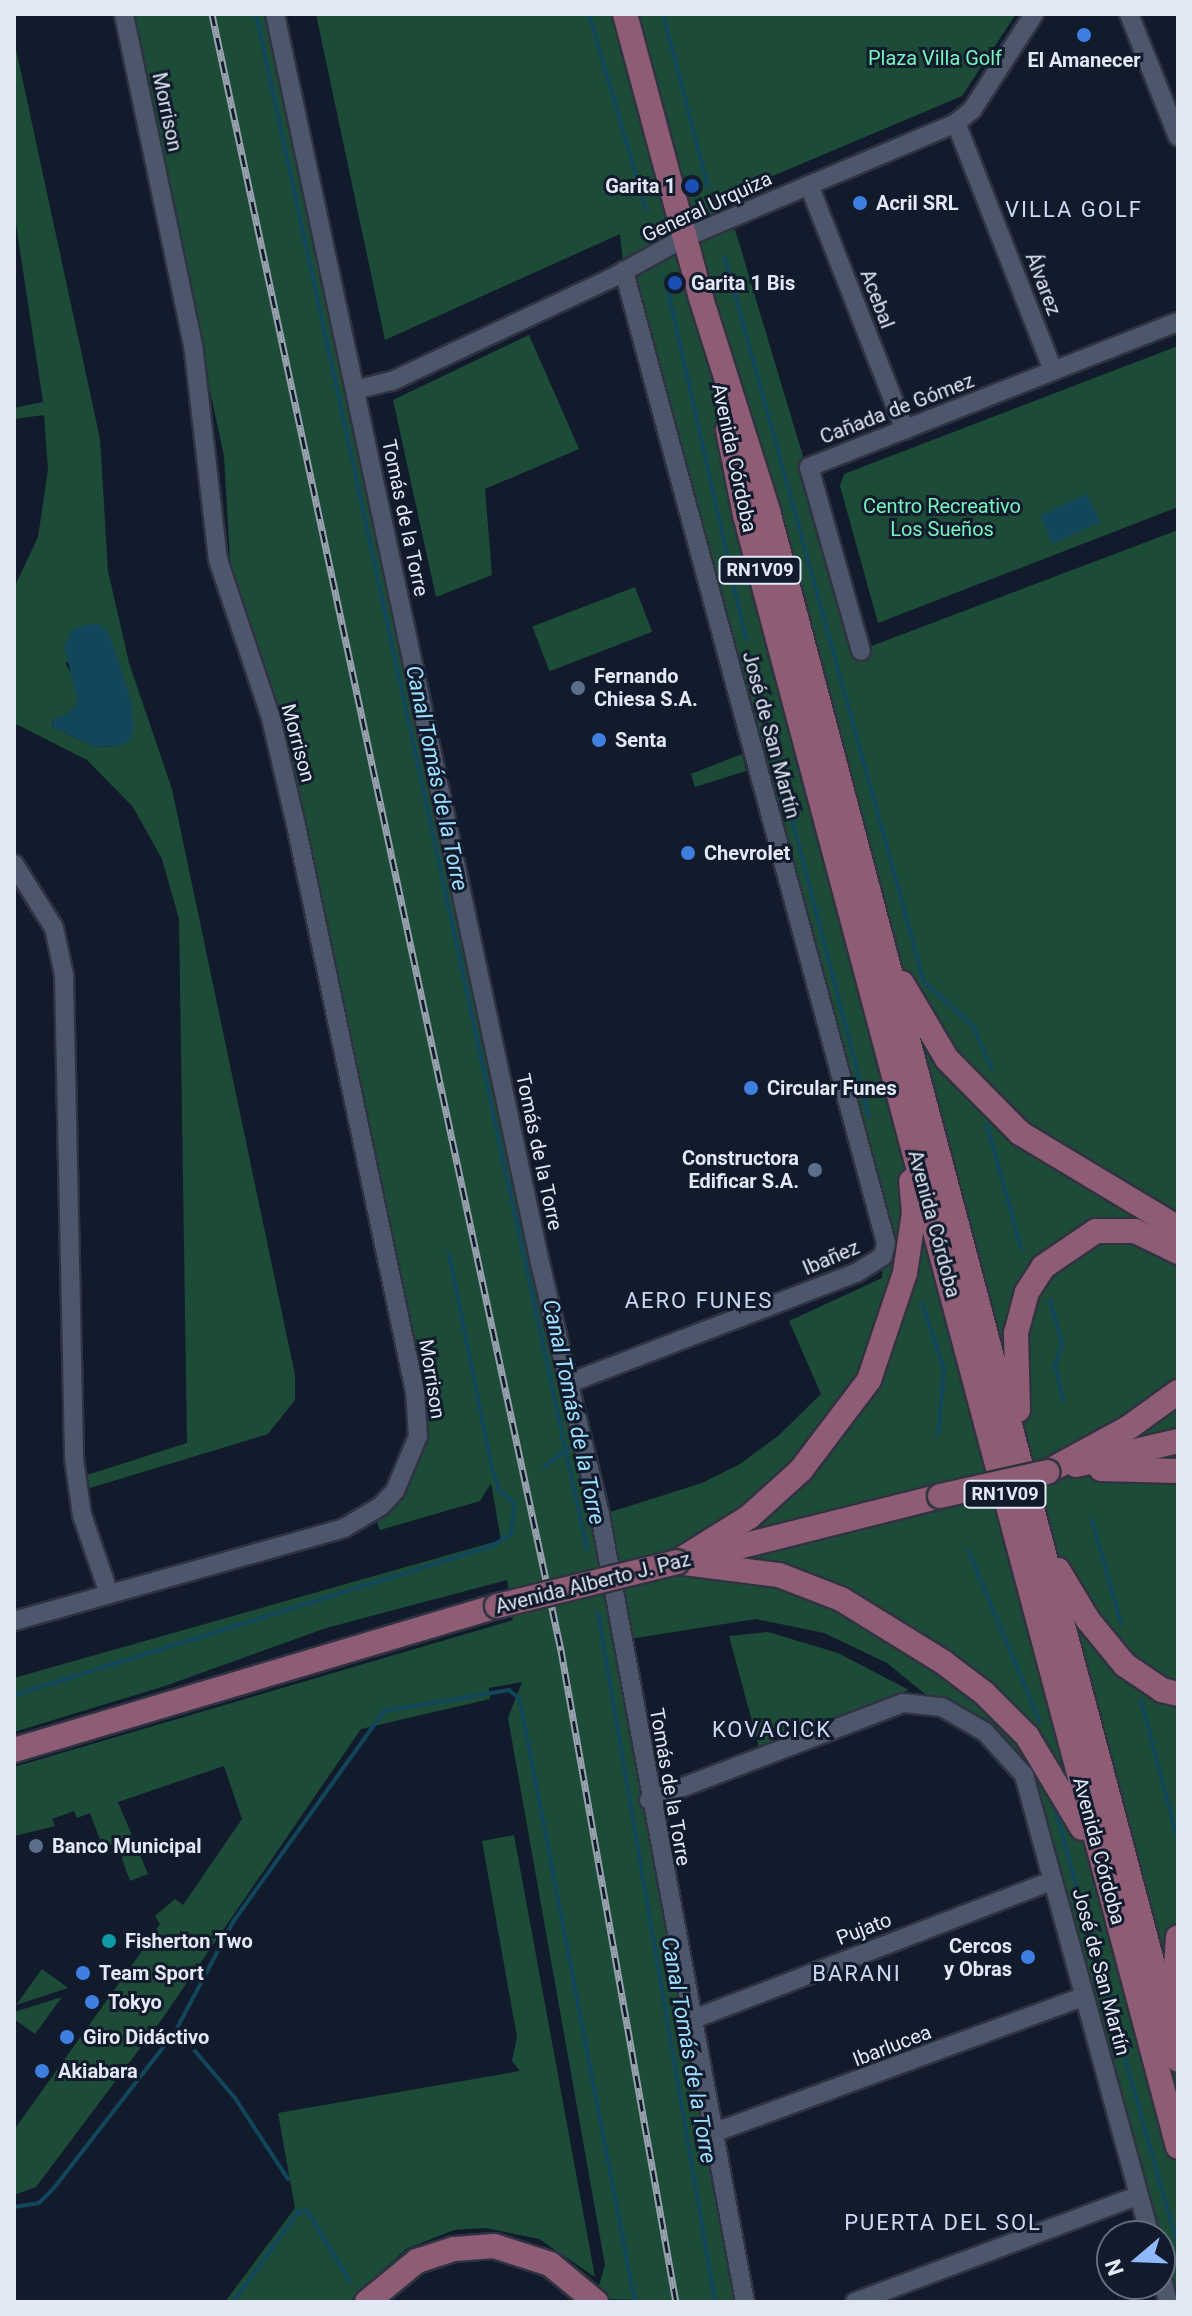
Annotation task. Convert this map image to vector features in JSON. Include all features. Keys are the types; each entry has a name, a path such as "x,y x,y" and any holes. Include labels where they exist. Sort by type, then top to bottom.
{"main road":[{"name":"Avenida Córdoba","path":"625,14 701,298 768,511 1178,2060"},
{"name":"Avenida Córdoba","path":"701,298 745,515 1178,2147"},
{"path":"882,944 947,1059 980,1097 1020,1133 1178,1228"},
{"path":"677,1562 749,1517 801,1470 869,1380 905,1273 914,1213 904,1110"},
{"path":"1020,1460 1016,1333 1027,1292 1043,1267 1096,1231 1135,1231 1178,1252"},
{"path":"1047,1472 1138,1422 1178,1392"},
{"name":"Avenida Alberto J. Paz","path":"14,1750 497,1606 940,1496 1178,1441"},
{"path":"1047,1472 1178,1471"},
{"path":"1040,1535 1065,1585 1108,1646 1142,1679 1178,1694"},
{"path":"677,1562 740,1566 829,1594 964,1677 1027,1736 1061,1787 1106,1878"},
{"path":"1172,2036 1178,1937"},
{"path":"367,2302 417,2261 474,2246 532,2255 567,2274 595,2301"}],"street":[{"name":"Morrison","path":"109,1594 344,1528 381,1506 400,1483 418,1436 415,1392 271,718 218,560 193,345 124,14"},
{"name":"Tomás de la Torre","path":"275,14 600,1515 649,1800 745,2302"},
{"name":"General Urquiza","path":"355,390 392,381 624,271 684,238 956,123 972,110 1034,14"},
{"path":"1129,14 1178,137"},
{"name":"Álvarez","path":"956,123 1053,371"},
{"name":"Acebal","path":"809,185 905,430"},
{"name":"José de San Martín","path":"624,271 882,1224 883,1256"},
{"name":"Cañada de Gómez","path":"861,651 809,467 1178,322"},
{"path":"14,864 54,928 64,975 74,1459 82,1515 109,1594 14,1621"},
{"name":"Ibañez","path":"569,1383 856,1273 883,1256"},
{"name":"José de San Martín","path":"649,1800 903,1703 942,1707 985,1732 1024,1775 1146,2220"},
{"name":"Pujato","path":"691,2020 1053,1880"},
{"name":"Ibarlucea","path":"713,2133 1085,1996"},
{"path":"855,2302 1139,2195"}],"green space":[{"name":"Plaza Villa Golf","path":"129,14 275,14 601,1515 702,1483 740,1464 778,1436 821,1394 789,1321 882,1278 883,1256 624,271 620,234 385,340 316,14 1016,14 962,96 725,196 861,650 1178,530 1178,2302 1167,2300 1176,2300 1176,2220 1146,2220 1024,1775 887,1663 824,1633 756,1619 623,1640 745,2302 595,2299 605,2265 508,1718 522,1682 489,1688 490,1699 361,1729 162,2019 36,2187 14,2195 14,2130 147,1944 160,1924 155,1916 175,1899 183,1905 242,1819 224,1766 118,1802 148,1874 130,1881 116,1843 103,1848 90,1813 77,1818 74,1811 52,1819 55,1826 14,1836 14,1767 513,1620 507,1580 326,1628 165,1686 14,1732 14,1678 501,1540 491,1483 480,1501 380,1530 376,1520 411,1482 426,1427 231,578 224,456"},
{"path":"14,40 100,439 108,571 129,663 172,789 295,1375 295,1400 268,1434 90,1488 87,1475 187,1443 179,919 162,859 133,807 87,760 14,723 14,588 38,537 48,470 44,415 14,419 14,408 43,402 14,211","holes":["114,650 124,681 118,746 96,747 52,727 53,719 68,714 78,702 78,685 65,663"]},
{"path":"529,335 579,449 485,489 492,575 436,597 393,400"},
{"name":"Centro Recreativo Los Sueños","path":"1178,346 1178,507 878,623 840,486 844,474"},
{"path":"635,587 652,632 550,671 532,626"},
{"path":"742,754 746,771 695,787 691,774"},
{"path":"768,1632 838,1653 909,1690 759,1747 729,1636"},
{"path":"514,1835 595,2277 539,2239 485,2228 454,2230 406,2249 349,2302 225,2302 295,2208 278,2113 520,2071 512,2061 517,2037 482,1841"},
{"path":"42,1969 68,1988 16,2005"},
{"path":"62,1997 35,2034 14,2019 14,2012"}],"water":[{"path":"1087,494 1100,522 1053,544 1040,516"},
{"path":"98,623 109,633 131,701 134,730 129,742 118,746 96,747 52,727 53,719 68,714 78,702 64,646 74,628"}],"waterway":[{"name":"Canal Tomás de la Torre","path":"256,14 587,1549"},
{"path":"589,14 646,209"},
{"path":"663,14 708,187"},
{"path":"725,258 924,982 973,1026 992,1069"},
{"path":"665,277 746,639"},
{"path":"758,687 869,1116"},
{"path":"987,1125 1021,1248"},
{"path":"14,1695 492,1546 511,1534 514,1503 499,1490 492,1469 449,1253"},
{"path":"1050,1300 1062,1344 1055,1365 1063,1401"},
{"path":"922,1303 944,1370 938,1436"},
{"path":"544,1467 568,1448"},
{"path":"1092,1520 1121,1623"},
{"path":"968,1550 1040,1722"},
{"name":"Canal Tomás de la Torre","path":"598,1613 715,2302"},
{"path":"14,2207 39,2203 54,2188 175,2032 233,1922 384,1711 509,1690 519,1698 635,2302"},
{"path":"1141,1700 1178,1841"},
{"path":"1053,1802 1178,2246"},
{"path":"195,2051 235,2098 288,2179"},
{"path":"233,2302 298,2212 307,2211 350,2281"}],"railway":[{"path":"212,14 561,1650 676,2302"}],"place":[{"name":"El Amanecer","path":"1084,35"},
{"name":"Garita 1","path":"692,186"},
{"name":"Acril SRL","path":"860,203"},
{"name":"Garita 1 Bis","path":"675,283"},
{"name":"Fernando Chiesa S.A.","path":"578,688"},
{"name":"Senta","path":"599,740"},
{"name":"Chevrolet","path":"688,853"},
{"name":"Circular Funes","path":"751,1088"},
{"name":"Constructora Edificar S.A.","path":"815,1170"},
{"name":"Banco Municipal","path":"36,1846"},
{"name":"Fisherton Two","path":"109,1941"},
{"name":"Cercos y Obras","path":"1028,1957"},
{"name":"Team Sport","path":"83,1973"},
{"name":"Tokyo","path":"92,2002"},
{"name":"Giro Didáctivo","path":"67,2037"},
{"name":"Akiabara","path":"42,2071"}],"district":[{"name":"VILLA GOLF","path":"1074,210"},
{"name":"AERO FUNES","path":"699,1301"},
{"name":"KOVACICK","path":"772,1730"},
{"name":"BARANI","path":"857,1974"},
{"name":"PUERTA DEL SOL","path":"943,2223"}]}
